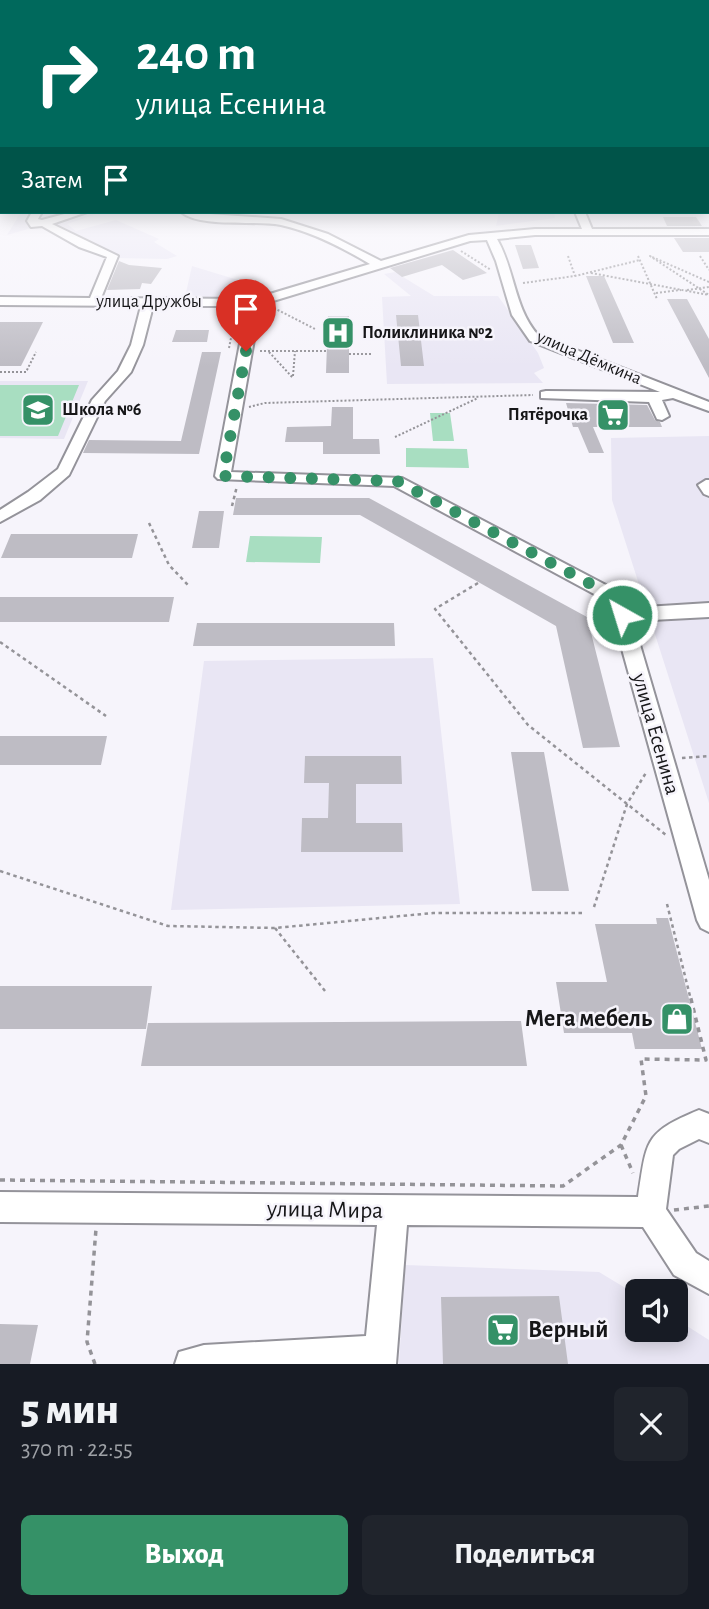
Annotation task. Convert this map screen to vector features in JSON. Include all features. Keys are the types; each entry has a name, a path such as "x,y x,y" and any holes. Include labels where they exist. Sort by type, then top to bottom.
{"street":[{"path":"75,240 113,256 94,302"},
{"path":"329,240 352,248 378,264"},
{"name":"улица Дружбы","path":"0,301 245,305 466,240"},
{"name":"улица Дёмкина","path":"492,240 499,251 517,317 522,328 534,338 709,407"},
{"path":"0,517 34,496 64,472 99,400 124,372 133,354 148,303"},
{"path":"240,476 223,476 236,410 238,349 245,305"},
{"path":"546,395 654,398 675,394"},
{"path":"654,398 662,416"},
{"name":"улица Есенина","path":"240,476 397,481 617,598 708,912"},
{"path":"709,485 706,485 709,491"},
{"path":"622,615 709,610"},
{"path":"706,1125 669,1139 660,1149 651,1212 685,1264 709,1279"},
{"name":"улица Мира","path":"0,1207 97,1194 393,1211 651,1212"},
{"path":"191,1364 204,1361 381,1358 393,1211"}],"path":[{"path":"499,251 456,248 506,279 523,283 575,276 640,260"},
{"path":"568,256 575,276"},
{"path":"638,256 657,299"},
{"path":"709,282 650,256 709,295"},
{"path":"700,256 709,270"},
{"path":"588,272 709,295"},
{"path":"656,293 709,287"},
{"path":"245,305 238,349 326,351"},
{"path":"274,308 315,329"},
{"path":"268,351 293,377 295,351"},
{"path":"0,372 26,372 36,352"},
{"path":"349,354 373,354"},
{"path":"236,410 265,403 546,395"},
{"path":"395,437 481,397"},
{"path":"232,506 240,476"},
{"path":"149,523 163,559 173,574 188,585"},
{"path":"478,583 435,609 528,725 691,855"},
{"path":"0,642 106,716"},
{"path":"675,758 709,756"},
{"path":"594,907 627,804"},
{"path":"0,871 168,926 275,928 433,914 585,913"},
{"path":"0,1180 97,1194 563,1186 621,1145 646,1096 641,1059 707,1060 667,904"},
{"path":"275,928 324,991"},
{"path":"95,1364 87,1342 97,1194"},
{"path":"651,1212 709,1206"}],"shaded area":[{"path":"80,240 158,240 154,242 177,256 167,259 115,258"},
{"path":"192,266 272,292 237,297 185,297"},
{"path":"395,272 434,296 498,296 538,353 544,368 534,373 543,383 387,384 382,297 411,296 384,274"},
{"name":"Школа №6","path":"0,381 88,381 64,439 0,438"},
{"path":"709,436 709,803 612,500 611,438"},
{"path":"433,658 460,904 171,910 204,661"},
{"path":"405,1265 599,1272 625,1288 625,1342 688,1342 688,1327 709,1340 709,1364 399,1364"}],"green space":[{"name":"Школа №6","path":"0,385 79,385 58,436 0,436"},
{"path":"430,413 450,413 454,441 433,441"},
{"path":"406,448 467,449 469,468 406,467"},
{"path":"250,536 322,537 320,563 246,562"}],"building":[{"path":"675,240 709,240 709,252 683,252"},
{"path":"515,245 531,245 539,268 523,269"},
{"path":"453,250 487,273 463,280 442,265 402,277 390,268"},
{"path":"119,261 129,265 162,268 151,284 142,283 140,289 107,290"},
{"path":"586,276 604,276 634,343 613,343"},
{"path":"667,299 687,299 709,339 709,378"},
{"path":"396,315 418,315 424,366 401,366"},
{"name":"Поликлиника №2","path":"328,316 349,316 349,373 326,373"},
{"path":"0,322 43,322 21,366 0,366"},
{"path":"176,330 209,330 207,342 172,342"},
{"path":"202,352 221,352 199,454 83,453 89,440 181,441"},
{"name":"Пятёрочка","path":"566,403 647,405 662,427 593,427 604,453 589,453 578,427 573,427"},
{"path":"332,407 353,407 353,439 379,439 380,454 323,454 323,442 285,442 287,427 331,426"},
{"path":"236,498 369,498 587,617 620,747 583,748 556,626 360,515 233,515"},
{"path":"199,511 224,511 219,548 192,548"},
{"path":"11,534 138,534 132,558 1,558"},
{"path":"0,597 174,597 169,622 0,622"},
{"path":"197,623 394,623 395,646 193,646"},
{"path":"0,736 107,736 101,765 0,765"},
{"path":"511,752 544,752 569,891 532,891"},
{"path":"305,756 401,756 402,784 356,784 356,823 402,823 403,852 301,852 302,818 328,818 329,783 304,783"},
{"path":"656,918 668,918 702,1049 635,1049 632,1033 564,1033 556,982 607,982 595,924 657,924"},
{"path":"0,986 152,986 146,1029 0,1029"},
{"path":"521,1021 527,1066 141,1066 148,1023"},
{"name":"Верный","path":"559,1296 568,1364 443,1364 441,1297"},
{"path":"0,1324 38,1325 30,1364 0,1364"}],"place":[{"name":"Поликлиника №2","path":"338,333"},
{"name":"Школа №6","path":"38,410"},
{"name":"Пятёрочка","path":"613,415"},
{"name":"Мега мебель","path":"677,1019"},
{"name":"Верный","path":"503,1330"}],"route":[{"path":"246,351 223,476 397,481 617,598 622,615"}]}
